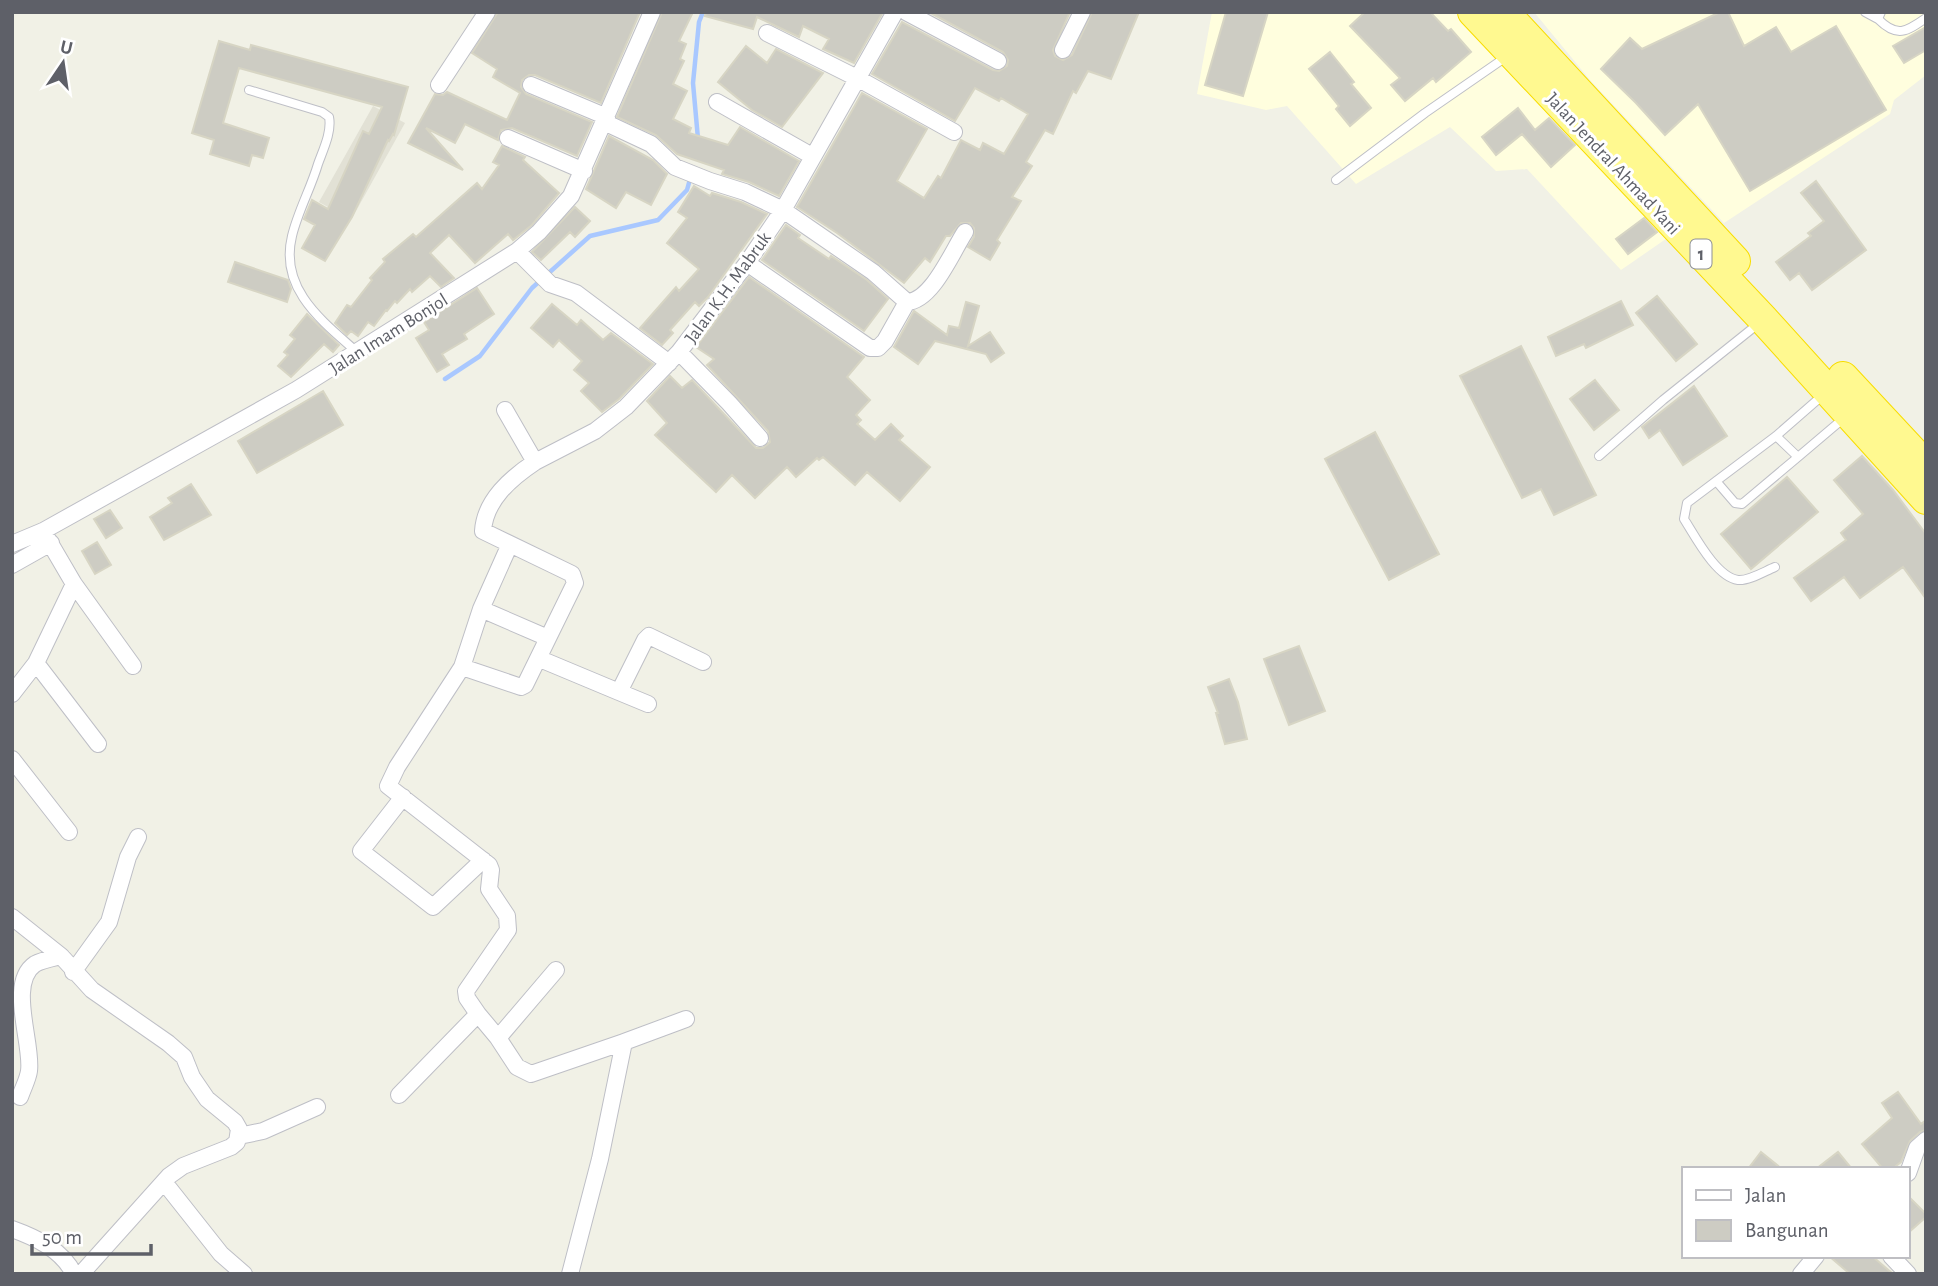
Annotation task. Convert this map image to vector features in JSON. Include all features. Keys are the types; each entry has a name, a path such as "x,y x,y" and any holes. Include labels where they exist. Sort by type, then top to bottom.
{"highway":[{"name":"Jalan Jendral Ahmad Yani","path":"1473,12 1763,319 1926,499"},
{"name":"Jalan Jendral Ahmad Yani","path":"1504,12 1926,466"}],"street":[{"path":"439,86 487,12"},
{"name":"Jalan Imam Bonjol","path":"12,544 47,537 296,390 517,251 571,196 652,12"},
{"name":"Jalan K.H. Mabruk","path":"510,544 483,531 484,519 498,495 508,482 535,462 595,431 626,407 674,358 747,263 783,210 895,12"},
{"path":"906,12 998,61"},
{"path":"1063,12 1080,16 1063,50"},
{"path":"767,33 857,78 954,132"},
{"path":"531,85 651,144 675,167 745,192 783,210 873,272 907,302 915,302 925,295 965,232"},
{"path":"717,102 813,156"},
{"path":"508,138 584,171"},
{"path":"517,251 545,280 576,293 674,358 729,403 760,438"},
{"path":"747,263 873,349 885,341 907,302"},
{"path":"505,410 535,462"},
{"path":"12,565 47,537 74,584 133,666"},
{"path":"463,667 523,687 540,659 575,583 572,574 510,544 481,609 463,667 388,786 483,860 491,870 489,889 507,916 508,930 466,990 467,998 517,1067 531,1074 686,1019"},
{"path":"12,694 36,663 74,584"},
{"path":"481,609 548,638"},
{"path":"620,692 649,636 703,662"},
{"path":"540,659 648,704"},
{"path":"36,663 98,744"},
{"path":"12,759 69,832"},
{"path":"403,797 361,851 433,907 483,860"},
{"path":"74,972 108,922 128,857 138,837"},
{"path":"12,917 61,956 92,990 177,1049 207,1100 235,1122 239,1136 231,1147 183,1166 164,1182 81,1274"},
{"path":"20,1097 29,1070 22,1006 24,981 28,971 36,964 61,956"},
{"path":"498,1038 556,970"},
{"path":"398,1095 478,1014"},
{"path":"570,1274 600,1159 624,1042"},
{"path":"239,1136 263,1131 317,1107"},
{"path":"1910,1167 1917,1148 1926,1140"},
{"path":"164,1182 221,1254 244,1274"},
{"path":"12,1229 60,1253 74,1274"},
{"path":"1801,1274 1814,1258"},
{"path":"1893,1258 1908,1274"}],"lane":[{"path":"1865,12 1880,16 1887,28 1896,32 1906,32 1926,18"},
{"path":"1336,180 1511,53"},
{"path":"249,90 322,112 329,117 330,124 324,145 291,238 291,268 309,308 357,352"},
{"path":"1599,456 1763,319"},
{"path":"1775,568 1740,580 1726,576 1704,552 1684,519 1687,503 1776,436 1828,391"},
{"path":"1716,481 1735,503 1742,504 1849,414"},
{"path":"1776,436 1798,457"}],"shaded area":[{"path":"1212,12 1463,12 1676,232 1621,270 1527,169 1496,171 1450,127 1356,184 1287,106 1266,110 1197,94"},
{"path":"1534,12 1926,12 1926,75 1894,100 1890,114 1724,223 1590,80"},
{"path":"373,106 405,123 351,220 319,202"}],"building":[{"path":"498,12 640,12 601,103 535,75 529,75 522,80 521,87 526,94 592,122 577,156 512,128 501,130 498,140 465,124 455,143 426,128 463,170 408,143 435,94 443,95 447,92 507,120 520,93 493,77 497,69 472,53"},
{"path":"662,12 693,12 679,41 686,44 680,59 684,61 673,84 687,91 673,119 691,128 689,133 728,145 740,127 799,161 779,196 749,182 722,174 724,170 677,154 656,135 617,117"},
{"path":"706,12 883,12 854,63 823,49 829,39 803,26 799,37 757,17 753,29 705,16"},
{"path":"929,12 1070,12 1053,50 1055,56 1063,60 1072,55 1092,12 1139,12 1111,79 1088,71 1076,93 1073,91 1053,134 1045,130 1026,162 1032,166 1012,197 1021,201 997,240 1000,243 990,260 968,247 974,237 974,228 970,223 961,223 950,236 946,236 930,262 925,258 904,283 797,207 862,93 927,129 897,181 924,198 938,176 941,178 961,140 980,150 983,143 1004,154 1028,114 1001,98 999,101 975,88 955,121 872,74 902,22 993,70 999,71 1007,66 1008,60 1003,52"},
{"path":"1226,12 1268,12 1243,96 1205,85"},
{"path":"1365,12 1430,12 1448,31 1451,29 1471,52 1436,82 1433,78 1405,101 1391,85 1400,78 1350,26"},
{"path":"1720,12 1728,12 1744,46 1776,27 1791,52 1836,26 1886,110 1750,191 1698,104 1665,135 1601,69 1630,38 1642,49"},
{"path":"1926,27 1926,50 1904,63 1893,46"},
{"path":"219,41 250,50 251,45 408,87 394,135 388,140 352,217 325,261 302,248 315,225 304,219 312,200 328,209 363,131 369,134 382,107 239,68 223,123 269,138 263,158 252,155 249,166 210,154 214,140 192,133"},
{"path":"746,46 767,63 776,49 823,73 782,127 752,110 718,82"},
{"path":"1330,52 1371,108 1350,126 1336,109 1339,106 1309,69"},
{"path":"1518,108 1535,130 1549,118 1575,145 1551,167 1522,134 1496,155 1482,137"},
{"path":"609,136 653,160 667,174 651,205 626,192 616,208 586,189"},
{"path":"502,146 525,157 523,160 559,193 532,225 513,240 508,234 475,263 449,235 430,253 454,278 441,287 430,276 412,292 410,289 397,303 395,301 374,326 368,322 358,336 351,331 347,335 335,323 347,305 351,307 372,280 370,278 385,262 383,259 413,234 416,237 477,183 482,189 499,165 493,162"},
{"path":"1816,181 1866,250 1812,290 1799,273 1790,280 1776,262 1811,236 1808,233 1824,221 1801,193"},
{"path":"694,186 710,196 712,193 741,202 767,214 708,297 699,306 695,302 670,330 673,333 662,345 640,328 676,287 679,291 699,269 667,243 687,218 678,212"},
{"path":"575,207 590,221 575,237 570,232 541,260 532,252"},
{"path":"1644,218 1657,232 1628,254 1616,239"},
{"path":"786,225 800,235 798,238 867,280 888,299 864,331 762,260"},
{"path":"235,262 288,280 291,289 287,302 228,282"},
{"path":"749,277 864,357 847,377 870,400 856,415 861,420 857,424 875,440 891,424 903,436 899,440 930,467 900,501 867,472 855,485 823,457 819,460 817,458 796,477 787,467 755,498 732,475 716,492 655,435 667,423 647,401 670,376 682,388 692,380 756,448 763,448 770,442 768,431 707,365 714,359 696,347"},
{"path":"477,288 494,314 464,334 467,339 442,354 449,365 437,372 416,338 429,330 424,322"},
{"path":"1657,296 1697,344 1676,361 1636,313"},
{"path":"1621,301 1633,325 1586,348 1584,344 1556,356 1548,337"},
{"path":"966,302 979,306 968,346 990,332 1004,353 991,362 986,354 935,341 918,364 894,347 914,311 947,335 949,326 959,328"},
{"path":"552,304 577,325 581,320 603,340 611,333 653,364 619,399 602,412 581,391 589,383 574,370 582,361 559,340 553,347 531,328"},
{"path":"307,314 339,345 333,352 324,344 291,377 278,366 288,355 284,352 295,339 290,335"},
{"path":"1521,346 1596,495 1554,515 1541,489 1522,498 1460,376"},
{"path":"1595,380 1619,410 1594,430 1570,399"},
{"path":"1694,386 1727,436 1683,465 1660,430 1649,438 1642,427"},
{"path":"323,391 343,425 257,473 238,441"},
{"path":"1375,432 1439,554 1389,580 1325,459"},
{"path":"1862,456 1893,490 1926,534 1926,599 1903,567 1860,598 1844,577 1811,601 1794,578 1846,540 1841,533 1863,514 1834,480"},
{"path":"1787,477 1818,512 1751,569 1721,534"},
{"path":"191,484 211,515 164,540 150,517 172,503 168,498"},
{"path":"110,510 122,528 106,538 94,519"},
{"path":"97,542 111,565 95,574 82,551"},
{"path":"1299,646 1325,711 1289,725 1264,659"},
{"path":"1229,679 1247,739 1225,744 1218,713 1208,687"},
{"path":"1898,1092 1921,1124 1926,1120 1926,1130 1910,1141 1901,1162 1895,1167 1881,1167 1862,1144 1892,1118 1882,1103"},
{"path":"1761,1152 1780,1167 1750,1167"},
{"path":"1838,1152 1850,1167 1819,1167"},
{"path":"1910,1198 1926,1214 1910,1231"},
{"path":"1831,1258 1874,1258 1893,1274 1850,1274"}],"waterway":[{"path":"698,139 693,83 699,22 703,12"},
{"path":"445,379 480,356 532,288 590,236 658,220 687,190 690,179"}]}
